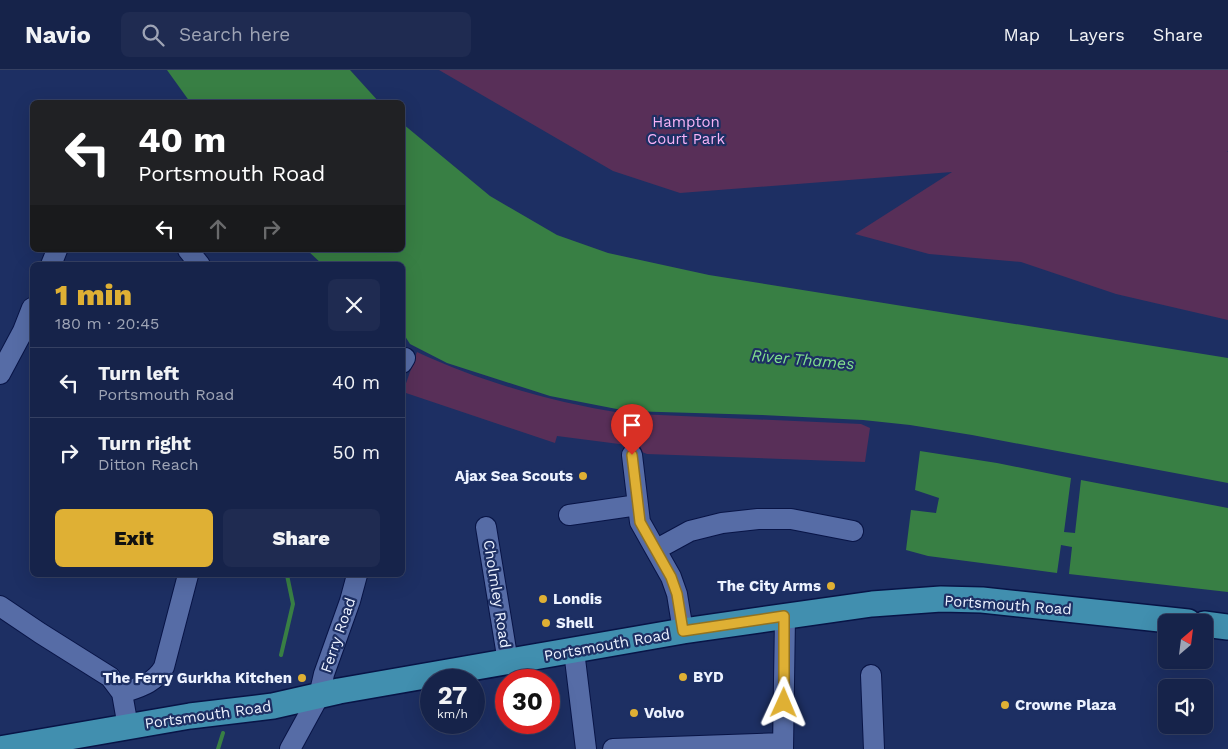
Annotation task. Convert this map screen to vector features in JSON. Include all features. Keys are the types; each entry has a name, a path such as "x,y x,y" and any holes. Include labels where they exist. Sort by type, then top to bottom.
{"main road":[{"name":"Portsmouth Road","path":"0,749 190,716 273,706 319,696 683,631 859,606 941,599 1001,602 1158,619"},
{"path":"1213,625 1228,627"}],"street":[{"path":"190,252 198,262"},
{"path":"0,374 23,331 30,313"},
{"path":"632,455 640,522 657,549 671,577 677,594 683,631"},
{"path":"569,515 638,505"},
{"path":"657,549 690,531 722,523 749,520 791,519 853,531"},
{"name":"Cholmley Road","path":"486,527 508,662"},
{"path":"122,693 150,683 159,676 164,667 187,577"},
{"name":"Ferry Road","path":"290,749 319,696 324,674 356,577"},
{"path":"0,606 110,676 122,693 128,727"},
{"path":"614,749 783,746 784,616"},
{"path":"574,651 586,749"},
{"path":"872,675 874,749"}],"green space":[{"name":"Hampton Court Park","path":"439,70 1228,70 1228,320 1116,294 1021,262 929,254 855,234 952,172 680,193 613,171"},
{"path":"417,352 441,363 517,390 596,409 622,413 627,445 557,436 555,443 405,393 405,386"},
{"path":"638,414 861,424 870,428 865,462 647,454 642,452 638,436"}],"water":[{"path":"167,70 350,70 377,100 189,100"},
{"name":"River Thames","path":"405,126 490,196 557,235 608,253 709,275 1228,358 1228,483 910,425 863,420 762,415 627,411 550,396 447,363 410,344 405,336 405,262 320,262 309,252 405,252"},
{"path":"920,451 997,463 1071,478 1064,532 1075,533 1081,480 1228,508 1228,592 1069,574 1072,547 1061,545 1057,573 928,556 906,550 911,510 936,513 939,498 915,490"}],"waterway":[{"path":"281,655 293,604 287,577"},
{"path":"218,749 223,733"}],"place":[{"name":"Ajax Sea Scouts","path":"583,476"},
{"name":"The City Arms","path":"831,586"},
{"name":"Londis","path":"543,599"},
{"name":"Shell","path":"546,623"},
{"name":"BYD","path":"683,677"},
{"name":"The Ferry Gurkha Kitchen","path":"302,678"},
{"name":"Crowne Plaza","path":"1005,705"},
{"name":"Volvo","path":"634,713"}],"route":[{"path":"632,455 640,522 657,549 671,577 677,594 683,631 784,616 784,703"}]}
